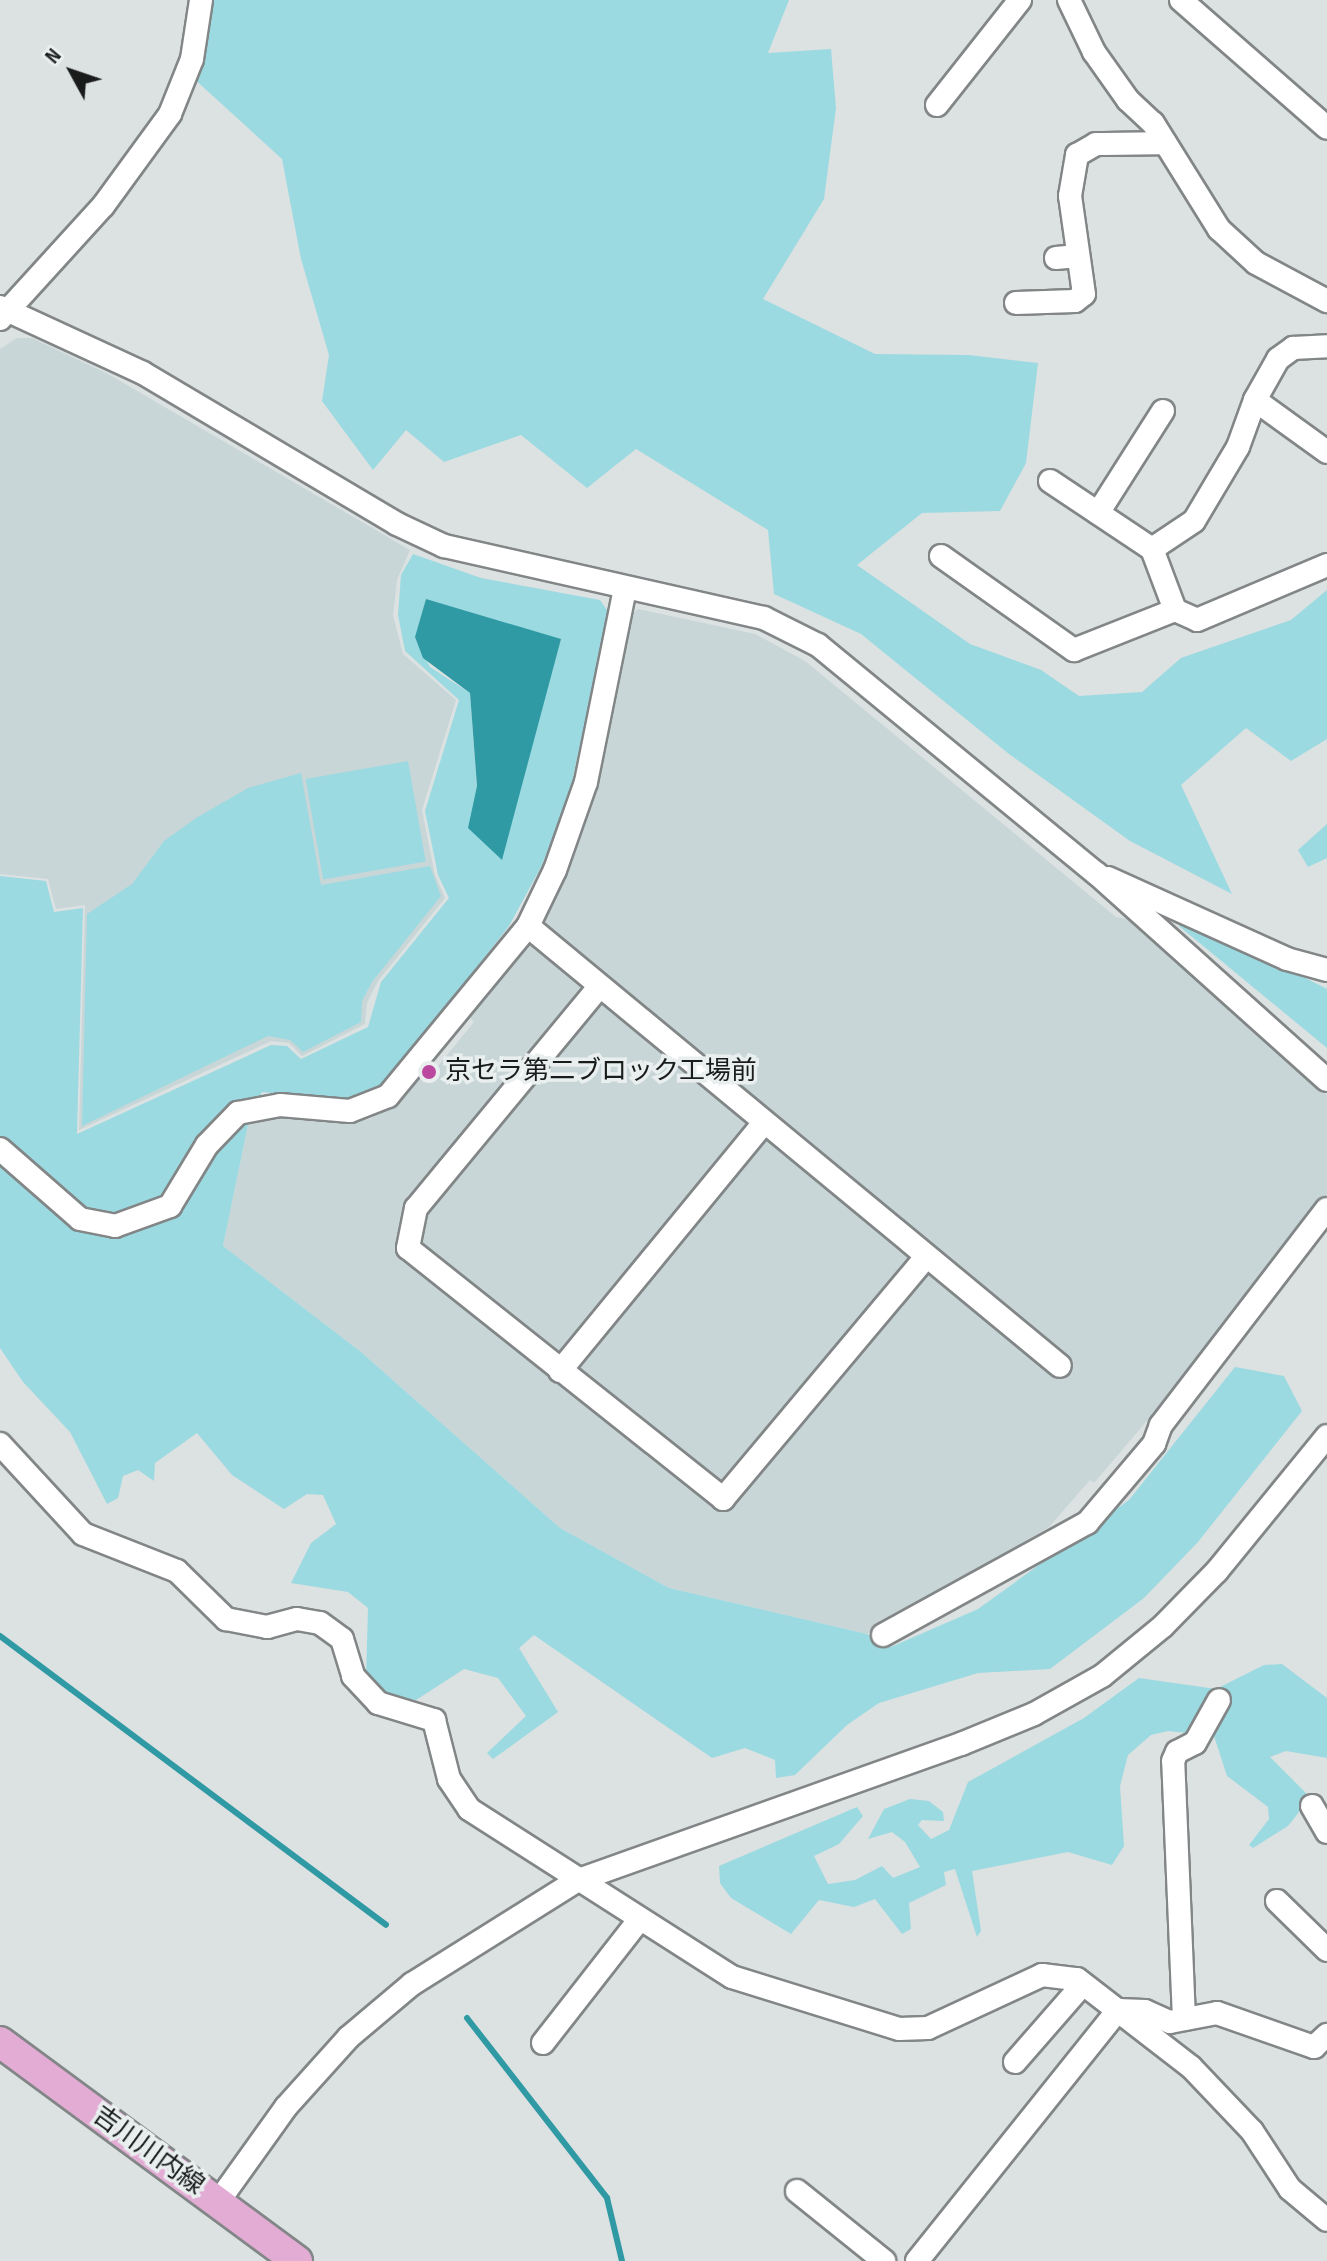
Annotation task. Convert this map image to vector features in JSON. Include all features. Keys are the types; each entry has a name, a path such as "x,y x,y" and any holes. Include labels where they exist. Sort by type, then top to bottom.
{"main road":[{"name":"吉川川内線","path":"0,2042 297,2261"}],"street":[{"path":"201,0 192,59 170,114 129,174 3,312 143,373 397,524 444,546 764,618 818,645 1096,873 1327,1080"},
{"path":"937,105 1020,0"},
{"path":"1069,0 1094,52 1165,143 1219,229 1256,263 1327,301"},
{"path":"1181,0 1327,128"},
{"path":"1016,303 1075,301 1084,294 1067,257 1070,196 1077,155 1096,144 1165,143"},
{"path":"1152,549 1194,521 1238,447 1255,400 1285,353 1293,348 1327,346"},
{"path":"1255,400 1327,452"},
{"path":"1098,513 1163,411"},
{"path":"1050,481 1152,549 1175,610 1197,620 1327,565"},
{"path":"941,556 1074,650 1175,610"},
{"path":"0,1149 80,1219 115,1226 155,1215 181,1194 207,1145 238,1113 280,1105 350,1111 388,1096 528,926 568,839 586,782 625,589"},
{"path":"1096,873 1145,891 1287,959 1327,970"},
{"path":"528,926 1060,1366"},
{"path":"599,987 416,1208 408,1248 723,1499 926,1257"},
{"path":"560,1371 764,1123"},
{"path":"883,1635 1087,1523 1154,1444 1161,1425 1327,1209"},
{"path":"218,2202 286,2107 349,2037 412,1984 576,1881 961,1744 1034,1714 1102,1676 1163,1626 1217,1571 1327,1436"},
{"path":"0,1444 83,1534 177,1571 226,1619 267,1627 297,1619 320,1623 342,1639 353,1676 378,1703 434,1720 449,1779 469,1809 576,1881 732,1977 899,2029 928,2028 1042,1975 1083,1984 1191,2067 1252,2131 1290,2189 1327,2220"},
{"path":"1184,2019 1173,1761 1177,1752 1195,1743 1219,1700"},
{"path":"1312,1806 1327,1832"},
{"path":"1277,1901 1327,1950"},
{"path":"543,2043 639,1920"},
{"path":"1015,2062 1083,1984"},
{"path":"1118,2010 1145,2011 1170,2022 1217,2013 1323,2048"},
{"path":"917,2261 1118,2010"},
{"path":"797,2191 884,2261"}],"shaded area":[{"path":"209,0 789,0 768,53 831,49 836,108 824,199 763,299 875,354 969,355 1038,363 1026,463 1000,511 922,513 857,565 970,644 1041,670 1079,696 1142,692 1181,658 1291,620 1327,590 1327,739 1291,761 1246,728 1181,785 1232,894 1130,841 1009,754 861,634 774,594 768,530 636,449 587,488 521,435 444,462 406,430 373,470 322,401 329,355 301,259 282,159 191,76 207,43"},
{"path":"17,338 32,338 108,374 410,550 397,580 393,615 403,654 456,700 422,810 435,875 445,898 378,981 367,1003 365,1024 302,1056 289,1043 271,1041 79,1130 85,905 56,909 48,879 0,874 0,349"},
{"path":"413,554 481,578 600,600 609,613 569,795 542,865 509,926 389,1079 371,1093 338,1100 262,1092 249,1120 223,1246 361,1352 560,1528 669,1588 867,1634 891,1647 978,1609 1129,1500 1235,1367 1284,1376 1302,1411 1198,1542 1144,1598 1050,1669 978,1673 879,1703 847,1725 795,1775 776,1778 775,1760 745,1748 712,1758 534,1635 519,1648 558,1712 493,1759 487,1753 526,1716 498,1678 464,1669 416,1700 382,1697 366,1677 368,1608 348,1592 291,1583 311,1543 336,1524 323,1495 307,1494 284,1509 232,1475 197,1433 155,1463 154,1481 138,1470 123,1476 118,1498 107,1504 70,1432 23,1382 0,1348 0,876 46,881 54,912 83,908 77,1134 271,1045 287,1046 301,1059 368,1027 381,982 449,898 438,875 425,811 459,700 405,651 398,615 401,575","holes":["415,637 561,639 477,787 470,693 430,667"]},
{"path":"426,599 561,639 502,860 468,828 477,786 470,693 423,658 415,637"},
{"path":"638,609 755,634 805,661 1116,917 1132,920 1327,1095 1327,1194 1232,1321 1094,1483 1090,1480 1049,1527 867,1634 669,1588 560,1528 361,1352 223,1246 249,1120 264,1114 340,1123 370,1119 397,1104 419,1076 426,1081 474,1022 469,1017 518,957 549,904 629,617"},
{"path":"408,761 426,861 323,880 306,779"},
{"path":"301,773 321,885 430,866 441,896 372,982 362,1001 361,1022 303,1052 290,1040 268,1036 82,1126 87,914 132,884 164,841 196,818 248,788"},
{"path":"1327,824 1327,858 1308,867 1298,850"},
{"path":"1185,917 1327,989 1327,1048 1179,926"},
{"path":"1282,1664 1327,1698 1327,1758 1286,1751 1270,1757 1306,1793 1303,1807 1288,1826 1253,1848 1249,1845 1269,1819 1268,1807 1227,1776 1214,1736 1168,1731 1151,1735 1128,1755 1120,1786 1124,1846 1112,1865 1068,1852 972,1871 981,1931 977,1937 955,1869 944,1872 946,1885 909,1903 911,1929 902,1934 875,1899 854,1907 819,1900 791,1934 731,1898 720,1883 719,1866 857,1807 863,1816 839,1844 814,1856 828,1884 855,1880 882,1866 893,1878 920,1867 905,1842 892,1832 868,1839 884,1809 910,1799 929,1801 943,1812 944,1821 922,1820 918,1825 931,1839 949,1830 968,1782 1084,1718 1139,1678 1216,1689 1264,1665"}],"waterway":[{"path":"0,1636 386,1925"},
{"path":"467,2018 607,2198 622,2261"}],"place":[{"name":"京セラ第二ブロック工場前","path":"429,1072"}]}
